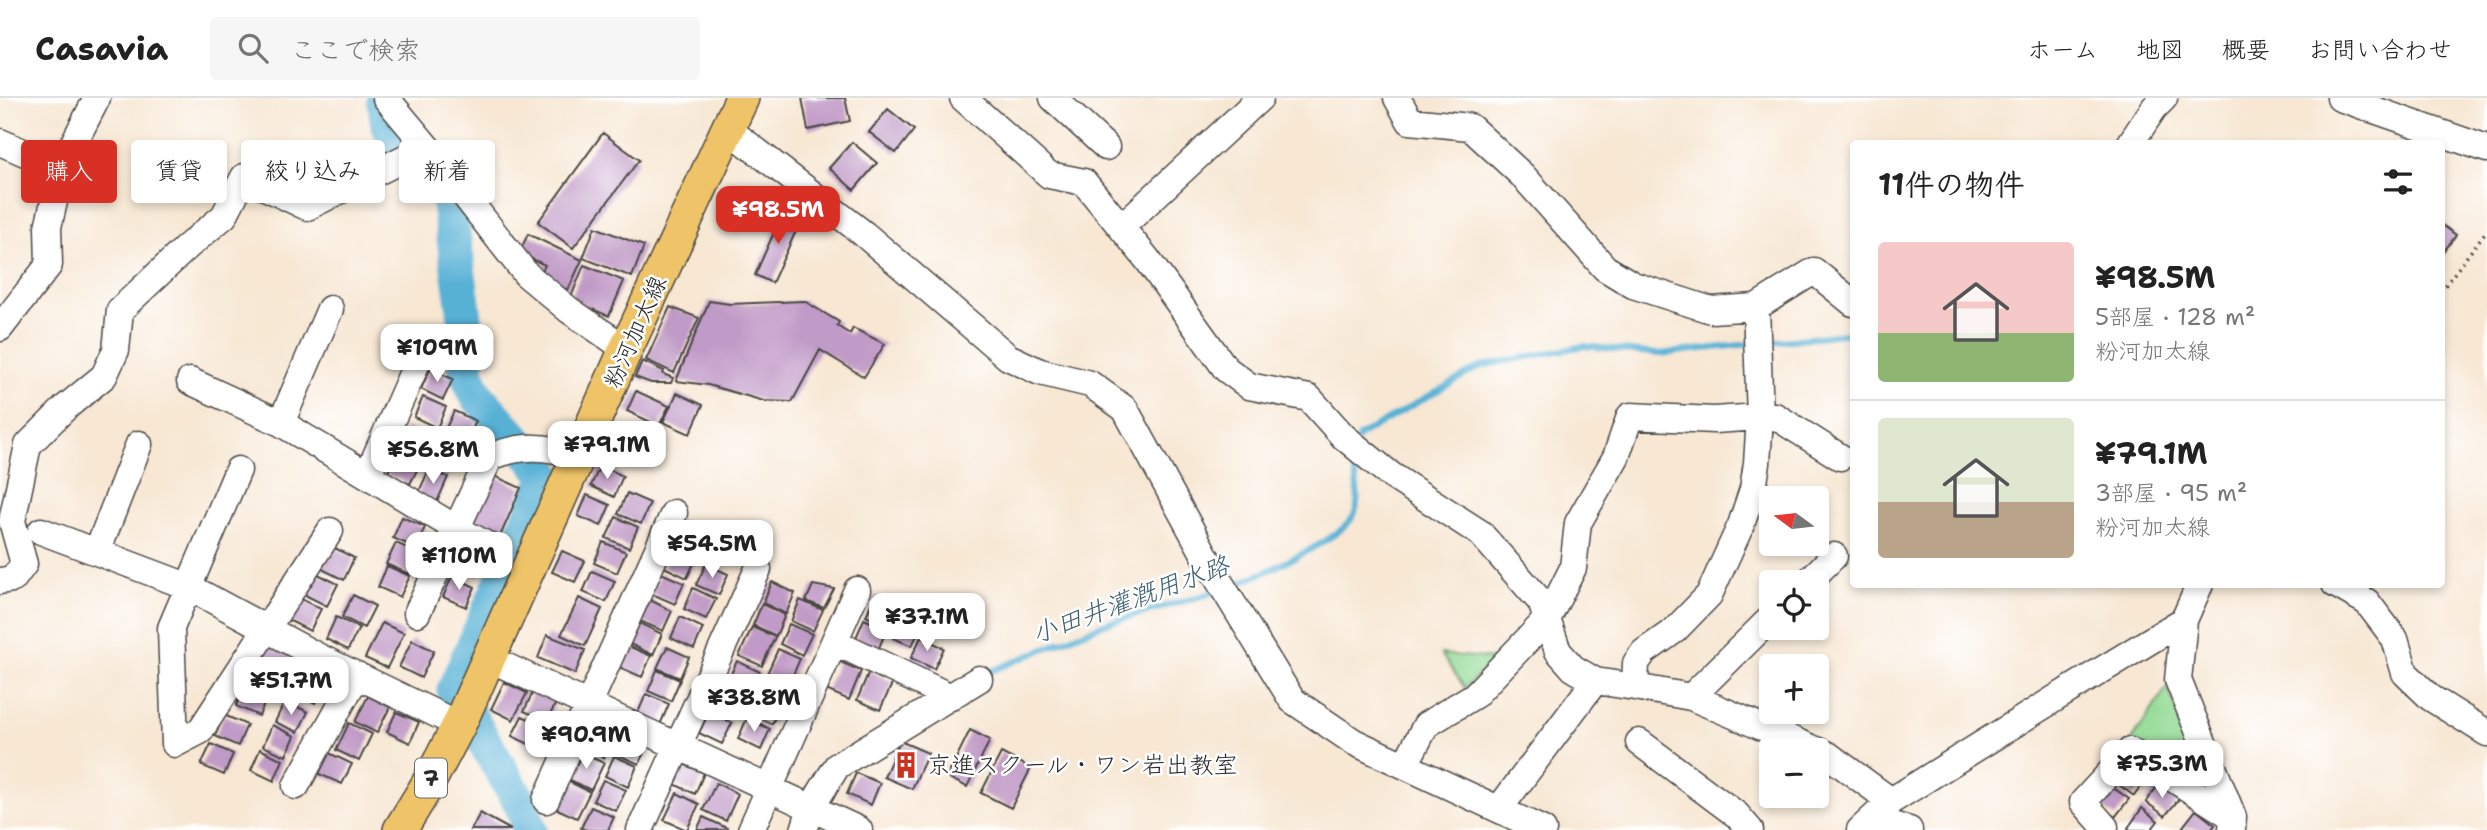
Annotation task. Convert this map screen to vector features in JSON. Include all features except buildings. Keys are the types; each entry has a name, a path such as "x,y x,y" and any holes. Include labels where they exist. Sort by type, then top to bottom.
{"main road":[{"name":"粉河加太線","path":"400,830 463,715 490,659 626,349 742,98"}],"street":[{"path":"76,140 97,98"},
{"path":"386,98 422,140"},
{"path":"1054,98 1106,147"},
{"path":"1118,223 1131,218 1260,98"},
{"path":"1397,98 1410,121 1470,127 1523,176 1605,268 1633,285 1712,310 1756,307 1814,271 1850,301"},
{"path":"2133,140 2164,98"},
{"path":"2340,98 2414,135 2440,140"},
{"path":"968,100 1049,175 1084,183 1147,259 1226,369 1249,386 1308,398 1352,443 1392,476 1480,533 1541,602 1558,651 1573,668 1595,681 1691,697 1828,755 1874,817 1909,830"},
{"path":"728,129 864,234 1008,357 1040,372 1090,384 1125,409 1224,590 1292,700 1354,742 1543,830"},
{"path":"2445,141 2487,149"},
{"path":"0,142 21,151"},
{"path":"0,581 12,579 24,565 12,521 28,444 65,408 104,376 116,350 120,310 224,216 244,177 307,207 399,161"},
{"path":"4,314 49,265 48,227 54,203"},
{"path":"471,203 526,274 569,310 626,349"},
{"path":"1635,687 1636,663 1644,652 1675,630 1709,595 1736,537 1753,489 1760,417 1756,307"},
{"path":"281,423 330,309"},
{"path":"368,474 423,349"},
{"path":"190,381 281,423 457,529 494,548"},
{"path":"1405,765 1426,725 1475,695 1548,618 1573,568 1578,523 1616,457 1630,416 1714,420 1775,416 1840,457"},
{"path":"97,552 139,444"},
{"path":"417,613 490,457 506,451 534,447 550,448 579,456"},
{"path":"238,470 171,628 175,744 200,731 330,531"},
{"path":"546,800 674,513"},
{"path":"41,531 187,586 357,675 463,715"},
{"path":"1820,570 1835,556"},
{"path":"640,830 758,569"},
{"path":"2198,588 2184,620 2178,680 2232,823"},
{"path":"2342,588 2367,603 2395,639 2405,673 2431,698 2487,733"},
{"path":"751,830 857,590"},
{"path":"1874,817 2056,698 2184,620"},
{"path":"1691,697 1759,630"},
{"path":"835,642 951,697"},
{"path":"490,659 770,789 807,819 859,830"},
{"path":"296,786 357,675"},
{"path":"807,819 836,766 979,679"},
{"path":"1499,809 1595,681"},
{"path":"1639,742 1737,815 1750,830"},
{"path":"2106,829 2083,802 2130,751 2232,823"}],"path":[{"path":"2445,286 2487,230"}],"green space":[{"path":"1441,654 1495,659 1465,688"},
{"path":"2167,687 2184,729 2219,800 2131,742"}],"waterway":[{"path":"384,98 388,126 421,170 448,197 468,339 466,372 477,396 547,477 454,690 521,804 530,830"},
{"name":"小田井灌漑用水路","path":"1765,343 1850,333"},
{"name":"小田井灌漑用水路","path":"1358,439 1481,366 1584,346 1659,354 1750,344"},
{"name":"小田井灌漑用水路","path":"1229,587 1317,546 1346,525 1354,515 1357,501 1352,456"},
{"name":"小田井灌漑用水路","path":"982,675 1104,624 1219,591"}],"place":[{"name":"京進スクール・ワン岩出教室","path":"906,765"}]}
